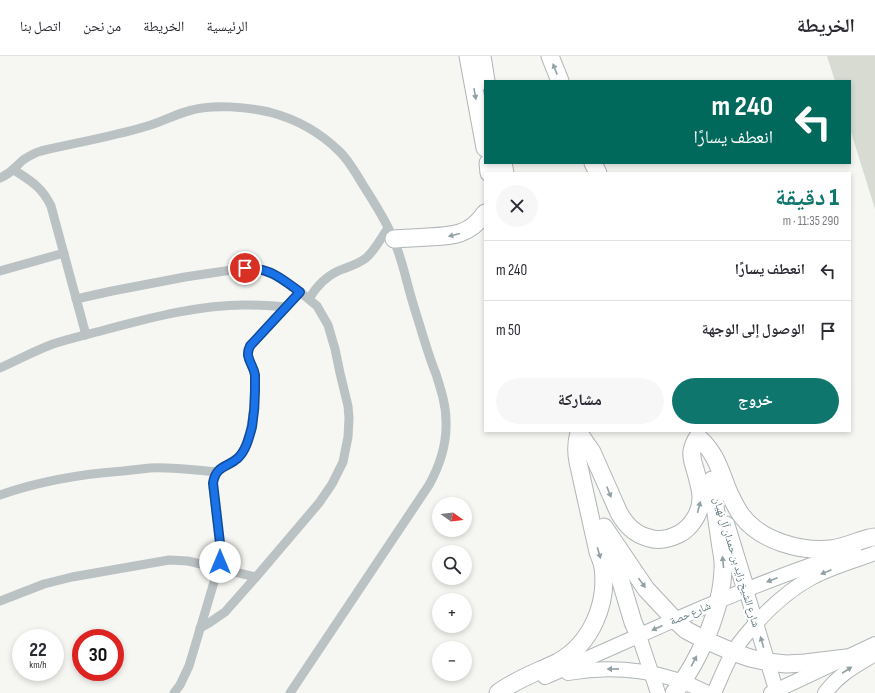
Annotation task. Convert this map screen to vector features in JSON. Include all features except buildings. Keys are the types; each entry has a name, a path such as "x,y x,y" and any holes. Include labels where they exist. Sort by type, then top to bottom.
{"highway":[{"path":"468,56 484,143"},
{"path":"482,56 486,80"},
{"path":"550,56 560,80"},
{"path":"391,233 452,236 471,228 484,214"},
{"path":"578,432 592,452 613,502 624,522 641,536 651,539 673,537 683,532 691,525 697,516 701,505 702,494 692,458 692,450 697,434"},
{"path":"578,432 604,527 633,622 639,636"},
{"path":"498,693 510,685 570,654 588,635 599,612 604,581 603,566 598,552 578,462 576,446 578,432"},
{"path":"697,434 716,459 736,507 743,517 751,526 771,538 783,544 813,550 832,549 875,537"},
{"name":"شارع الشيخ زايد بن حمدان آل نهيان","path":"697,434 746,590"},
{"path":"679,687 705,640 718,601 722,583 723,567 712,480"},
{"path":"604,527 646,589 686,630 733,652 768,662 786,664 846,658"}],"main road":[{"name":"شارع حصة","path":"510,693 674,619 718,601 801,568 875,545"},
{"path":"714,693 733,652 756,623 781,598 800,585 826,571 875,553"},
{"name":"شارع الشيخ زايد بن حمدان آل نهيان","path":"746,590 768,662 775,692"},
{"path":"639,636 658,693"},
{"path":"775,692 875,644"},
{"path":"825,693 841,675 875,654"},
{"path":"544,677 582,670 615,668 626,669 652,673 679,687 708,693"}],"street":[{"path":"0,178 10,174 25,159 35,153 142,128 191,110 205,107 254,109 294,121 315,131 333,145 354,171 378,209 391,233 402,264 410,295 444,402 446,415 444,449 438,468 429,486 290,693"},
{"path":"14,170 34,183 44,194 53,212 86,335"},
{"path":"309,299 324,280 339,271 353,266 365,258 391,233"},
{"path":"0,271 64,253"},
{"path":"76,299 149,283 185,277 245,268 258,269 271,272 309,299 317,306 328,325 332,336 348,406 348,444 343,462 326,494 312,512 225,612 200,628"},
{"path":"174,693 185,677 219,568 221,549 213,480 221,468 233,462 240,455 252,427 255,381 253,369 248,358 248,350 300,292"},
{"path":"0,368 54,344 160,316 216,307 248,305 286,307"},
{"path":"0,495 44,482 105,472 150,468 217,472"},
{"path":"0,601 44,584 72,577 161,561 182,560 256,577"}],"shaded area":[{"path":"827,56 875,56 875,209 851,132 851,80 835,80"}],"route":[{"path":"220,562 220,543 213,480 221,468 237,459 243,451 252,427 255,375 248,358 248,350 300,292 271,272 245,268"}]}
